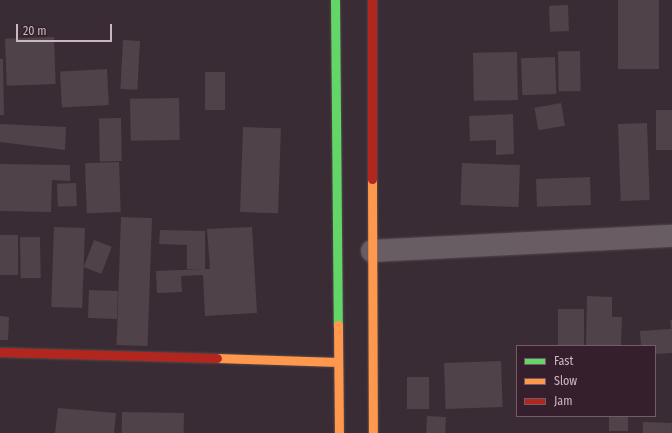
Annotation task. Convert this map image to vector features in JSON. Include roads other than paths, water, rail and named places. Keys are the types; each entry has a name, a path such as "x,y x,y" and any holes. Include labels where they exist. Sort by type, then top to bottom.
{"main road":[{"path":"335,0 339,433"},
{"path":"372,0 373,433"},
{"path":"0,352 338,362"}],"street":[{"path":"372,250 672,236"}]}
